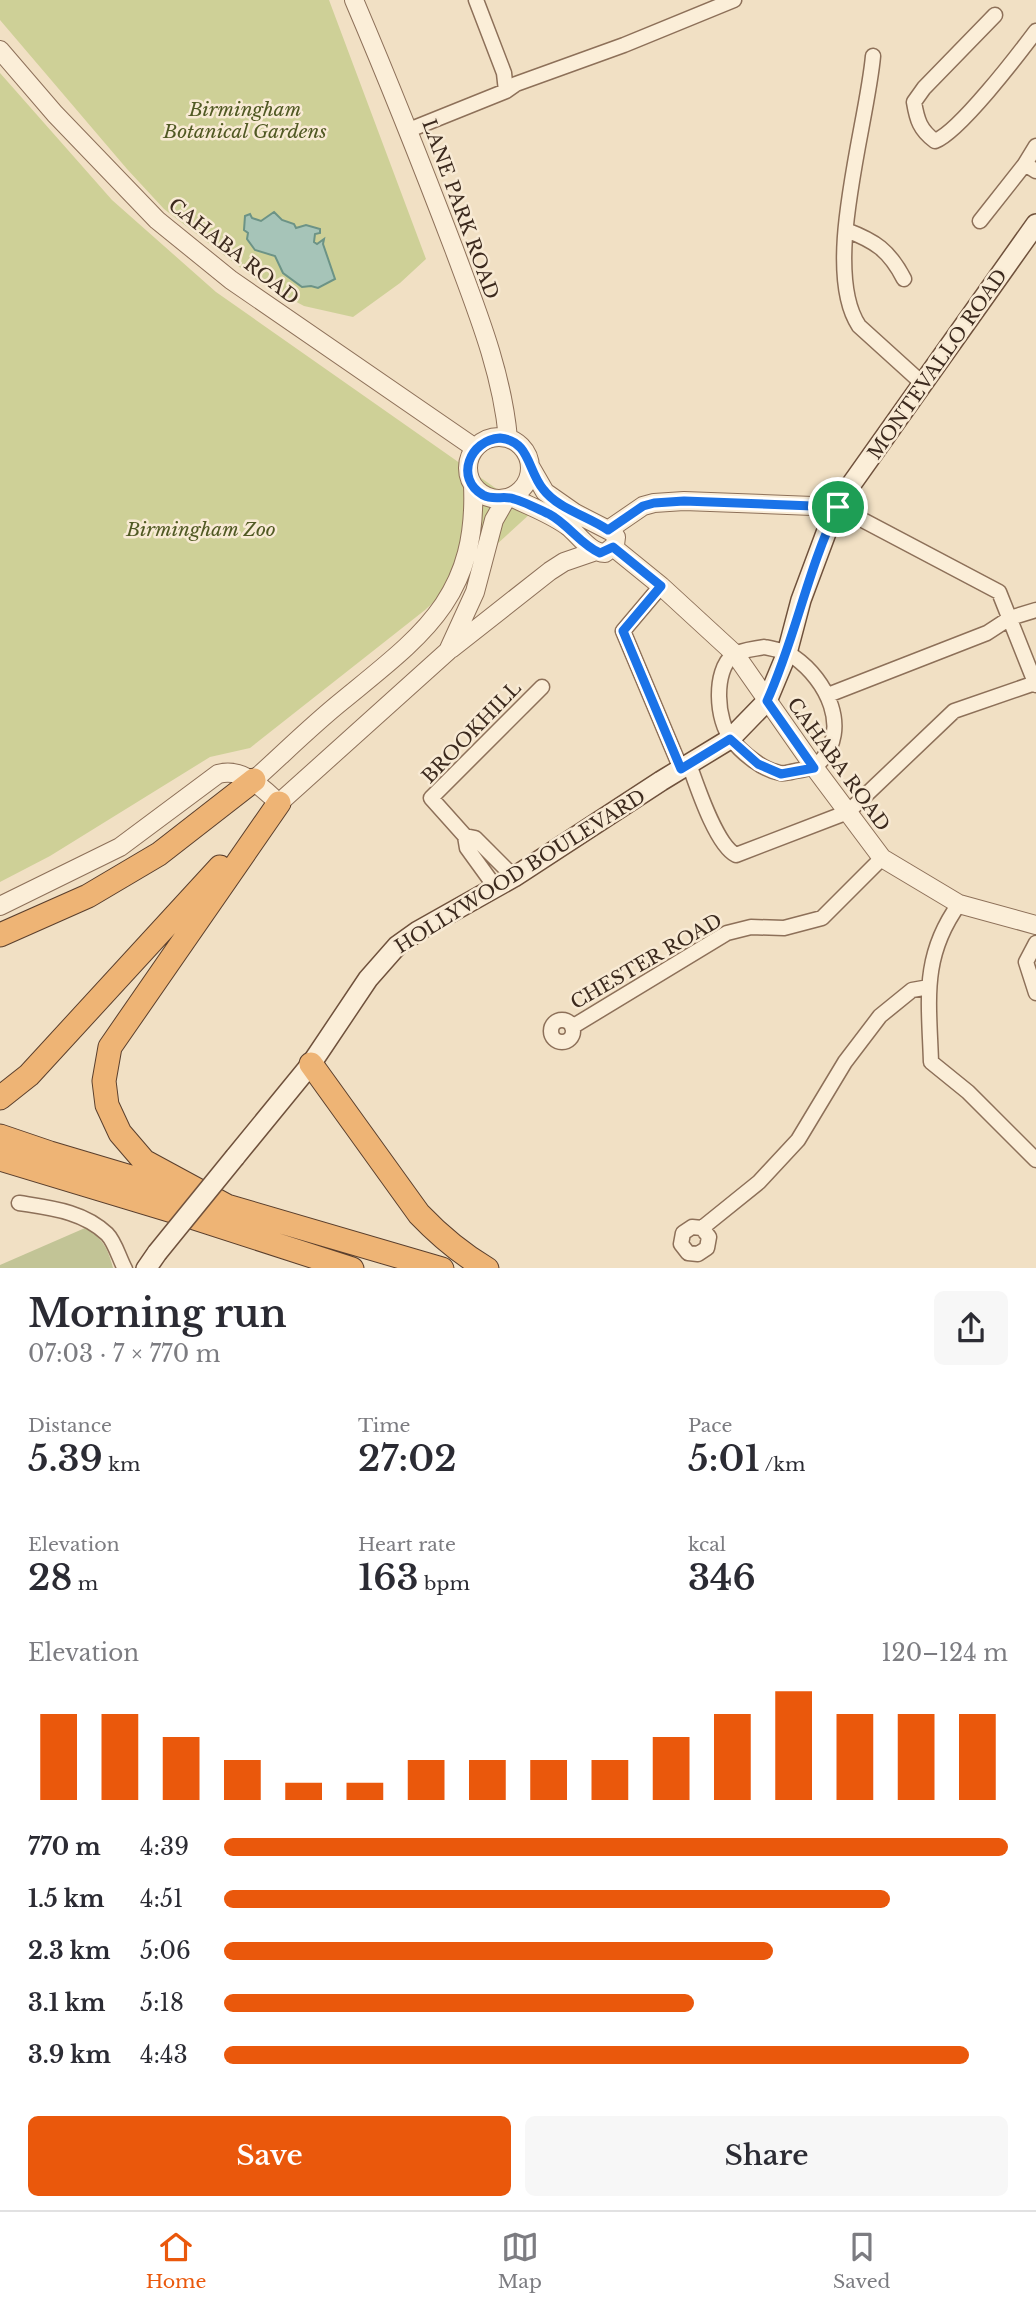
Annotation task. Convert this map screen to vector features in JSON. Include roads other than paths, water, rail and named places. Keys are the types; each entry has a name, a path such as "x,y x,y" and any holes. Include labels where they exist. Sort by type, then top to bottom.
{"highway":[{"path":"0,935 88,896 159,853 254,780"},
{"path":"0,1098 29,1075 279,803"},
{"path":"227,1206 144,1161 120,1133 107,1105 104,1081 110,1047 279,803"},
{"path":"311,1064 419,1214 440,1236 485,1268"},
{"path":"4,1145 50,1153 439,1268"},
{"path":"4,1145 179,1213 349,1268"}],"main road":[{"name":"MONTEVALLO ROAD","path":"767,701 787,653 801,600 825,533 838,507 851,484 1036,224"},
{"name":"HOLLYWOOD BOULEVARD","path":"152,1261 311,1064 368,979 397,946 418,931 514,877 730,739 767,701"}],"street":[{"name":"LANE PARK ROAD","path":"355,0 410,130 495,368 508,438"},
{"path":"475,0 504,73 506,91"},
{"path":"410,130 506,91 516,84 624,45 734,0"},
{"path":"995,15 924,88 914,103 917,121 925,134 935,141 944,138 972,109 1036,31"},
{"name":"CAHABA ROAD","path":"0,50 55,114 158,220 231,280 475,448"},
{"path":"873,56 846,230 843,270 852,314 859,326 923,384"},
{"path":"979,221 1030,168 1036,146"},
{"path":"846,230 871,239 897,265 904,279"},
{"path":"254,780 339,703 418,638 449,596 472,537 473,485 468,464 475,448 493,438 508,438"},
{"name":"CAHABA ROAD","path":"508,438 526,452 530,466 545,492 575,513 605,543 661,586 735,654 814,768 882,858 958,904 1036,925"},
{"path":"448,651 475,592 494,520 509,498 524,487 530,466"},
{"name":"CAHABA ROAD","path":"473,485 484,496 498,500 509,498 549,514 570,528 605,543"},
{"path":"0,906 120,847 218,774 226,772 254,780 279,803 448,651 550,571 605,543 643,506 654,503 684,501 838,507 999,592 1036,684 954,711 848,812 736,855 727,849 719,836 623,631 661,586"},
{"path":"828,695 987,634 1010,618 1036,611"},
{"path":"764,646 787,653 813,675 828,695 834,711 835,732 828,753 814,768 781,774 758,764 730,739 723,721 719,684 723,667 735,654 764,646"},
{"name":"BROOKHILL","path":"514,877 475,838 465,835 431,798 542,687"},
{"name":"BROOKHILL","path":"465,835 467,848 496,888"},
{"name":"CHESTER ROAD","path":"572,1027 727,933 751,927 784,928 822,918 882,858"},
{"path":"958,904 945,922 932,956 929,987 931,1062 968,1093 1036,1160"},
{"path":"1036,943 1026,962 1036,993"},
{"path":"702,1228 759,1182 798,1140 845,1062 880,1016 912,989 929,987"},
{"path":"19,1203 75,1214 108,1235 124,1268"}],"park label":[{"name":"Birmingham Botanical Gardens","path":"245,120"},
{"name":"Birmingham Zoo","path":"201,529"}]}
